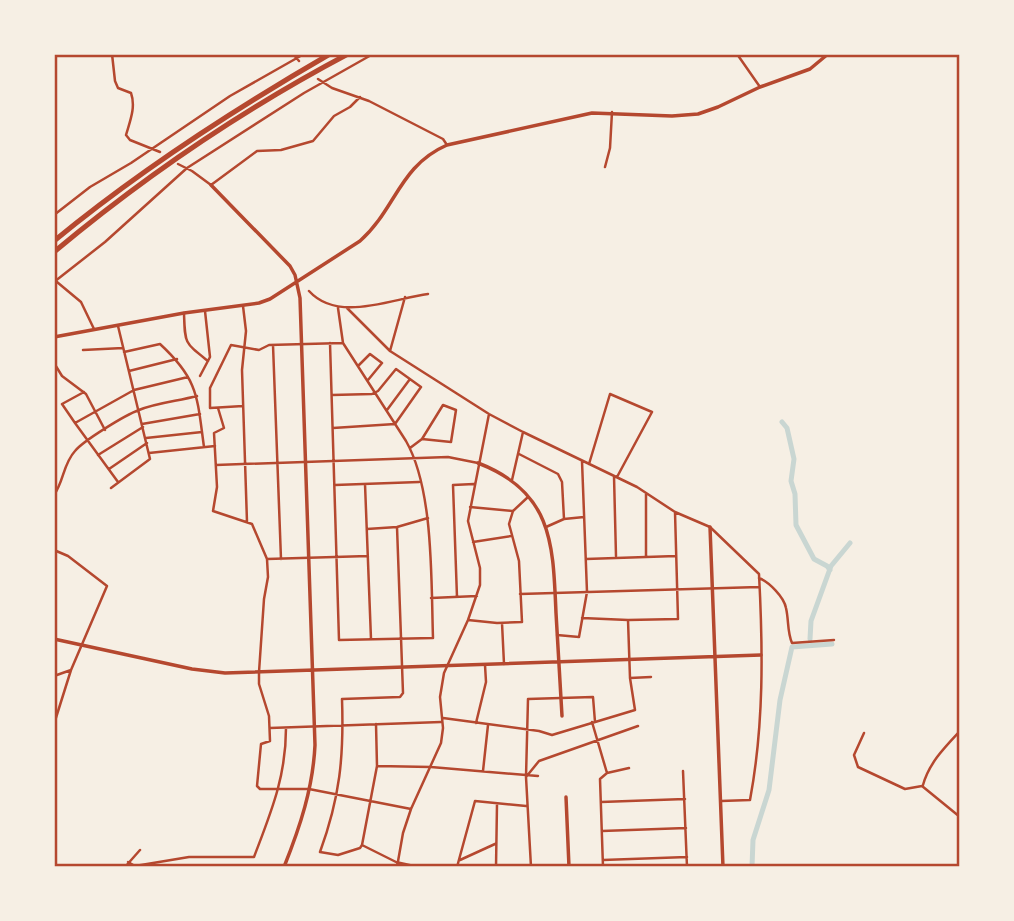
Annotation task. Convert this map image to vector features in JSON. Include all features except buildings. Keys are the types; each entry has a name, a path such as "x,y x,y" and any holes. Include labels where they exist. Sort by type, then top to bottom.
{"highway":[{"path":"54,241 174,150 330,54"},
{"path":"54,252 179,157 267,100 348,54"}],"street":[{"path":"112,54 118,88 131,93 133,99 126,135 130,141 160,152"},
{"path":"293,54 298,59"},
{"path":"54,215 90,187 239,90 303,54"},
{"path":"94,329 81,302 55,281 104,242 187,168 373,54"},
{"path":"737,54 760,87"},
{"path":"54,337 184,313 243,306 270,299 366,236 415,166 429,154 447,145 578,115 698,114 810,69 828,54"},
{"path":"318,79 338,91 360,97 443,139 447,145"},
{"path":"211,185 257,151 281,150 313,141 334,116 350,107 360,97"},
{"path":"605,167 610,148 612,113"},
{"path":"178,164 211,185 290,266 297,282 302,344 314,756 310,789 284,867"},
{"path":"309,291 316,299 338,308 428,294"},
{"path":"390,351 405,297"},
{"path":"243,306 246,331 243,406 247,522"},
{"path":"330,343 339,640 433,638 428,518 414,458 396,424 343,343 338,308"},
{"path":"347,308 390,351 489,414 615,477 675,512 710,527 759,574 763,688 750,800 721,801"},
{"path":"200,376 210,357 205,311"},
{"path":"184,313 184,340 208,361"},
{"path":"111,488 150,460 118,326"},
{"path":"243,406 210,408 208,397 213,379 231,345 259,350 273,345 343,343"},
{"path":"83,350 124,350 160,344 177,359 197,396 204,447"},
{"path":"273,345 281,559"},
{"path":"358,366 370,354 382,363 368,380"},
{"path":"129,371 177,359"},
{"path":"54,363 61,376 84,392 105,430"},
{"path":"332,395 375,392 397,369 421,387 396,424"},
{"path":"75,423 134,390 188,377"},
{"path":"387,410 410,379"},
{"path":"84,392 62,404 118,482"},
{"path":"589,464 610,394 652,412 615,477 616,558"},
{"path":"54,495 62,482 67,462 76,449 88,440 138,410 197,396"},
{"path":"410,447 422,439 443,405 456,410 451,442 422,439"},
{"path":"218,408 225,428 214,433 217,487 213,511 252,524 267,559 268,577 264,599 259,684 267,702 270,741 261,744 257,786 260,789 310,789 411,809"},
{"path":"98,455 142,425 200,414"},
{"path":"397,865 411,809 441,743 440,697 447,666 468,621 480,585 480,568 468,527 489,414"},
{"path":"333,428 396,424"},
{"path":"145,439 202,432"},
{"path":"511,481 523,432"},
{"path":"108,469 147,443"},
{"path":"149,453 215,446"},
{"path":"519,454 558,474 562,482 564,519"},
{"path":"216,465 448,457 478,463 511,481 528,497 546,527 553,555 562,716"},
{"path":"557,635 579,637 587,592 582,461"},
{"path":"334,485 419,482"},
{"path":"365,484 371,639"},
{"path":"457,597 453,485 474,484"},
{"path":"646,494 646,557"},
{"path":"468,621 522,622 519,561 509,524 513,511 528,497"},
{"path":"470,507 513,511"},
{"path":"582,618 678,619 675,512"},
{"path":"546,527 564,519 584,517"},
{"path":"367,529 397,527 428,518"},
{"path":"376,724 377,766 362,845 345,854 320,852 337,794 342,757 342,699 402,696 397,527"},
{"path":"710,527 723,867"},
{"path":"473,542 511,536"},
{"path":"54,550 68,556 107,586 71,670 54,724"},
{"path":"267,559 368,556"},
{"path":"586,559 676,556"},
{"path":"759,578 775,591 784,603 787,630 792,643 834,640"},
{"path":"520,594 759,587"},
{"path":"432,597 477,596"},
{"path":"270,728 442,720 526,729 552,735 635,710 630,678 628,620"},
{"path":"502,623 504,664"},
{"path":"54,639 201,671 313,671 761,655"},
{"path":"476,723 486,682 485,665"},
{"path":"54,676 71,670"},
{"path":"630,678 651,677"},
{"path":"531,867 526,777 528,699 593,697 593,722 607,773"},
{"path":"483,772 488,725"},
{"path":"526,777 540,761 638,726"},
{"path":"128,862 135,866 189,857 254,857 279,788 286,757 286,727"},
{"path":"922,786 928,769 960,731"},
{"path":"864,733 854,755 858,767 905,789 922,786 960,817"},
{"path":"377,766 431,767 538,776"},
{"path":"603,867 600,779 607,773 629,768"},
{"path":"684,771 687,867"},
{"path":"566,797 569,867"},
{"path":"601,802 685,799"},
{"path":"457,867 475,801 527,806"},
{"path":"496,867 497,803"},
{"path":"602,831 686,828"},
{"path":"459,860 495,844"},
{"path":"362,845 368,846 397,865 416,867"},
{"path":"125,867 140,850"},
{"path":"603,860 687,857"}],"waterway":[{"path":"782,422 787,428 794,459 791,481 795,494 796,525 814,559 830,570"},
{"path":"810,639 811,621 831,566 850,543"},
{"path":"752,867 753,840 769,790 780,700 792,647 832,644"}]}
